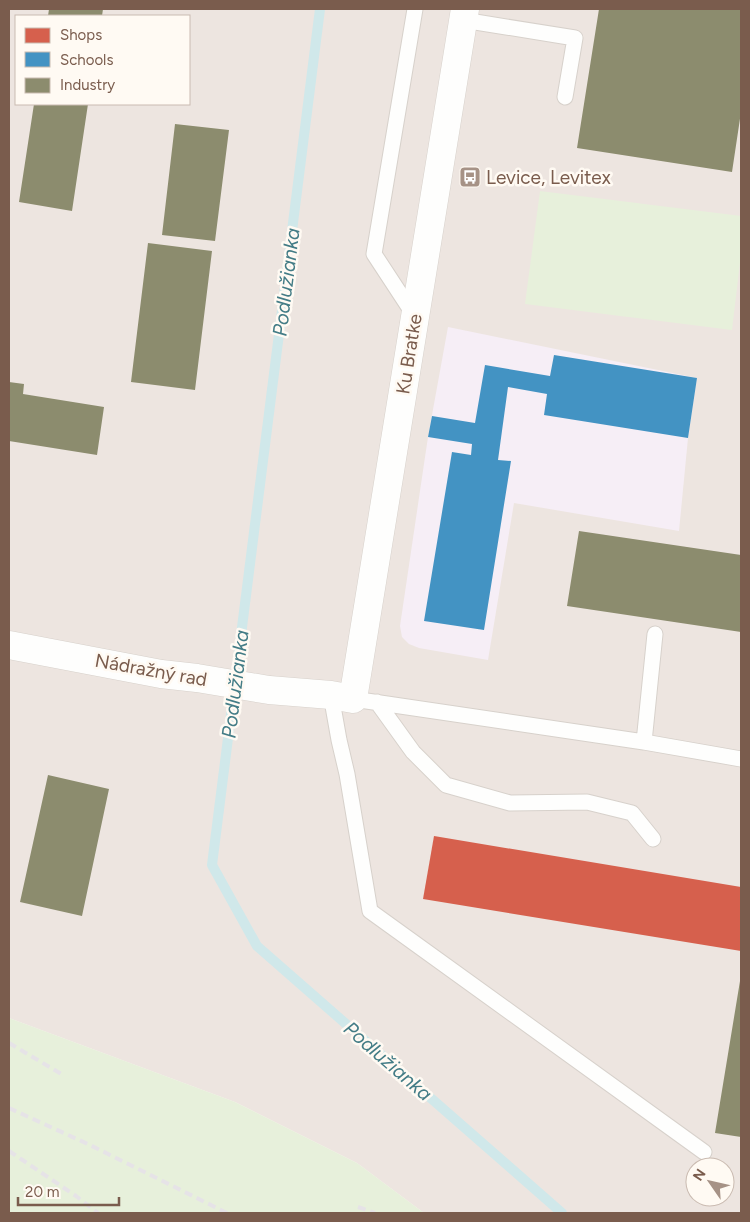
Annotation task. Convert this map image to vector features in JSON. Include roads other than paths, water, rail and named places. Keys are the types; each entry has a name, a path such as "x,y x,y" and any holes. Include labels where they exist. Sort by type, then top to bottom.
{"street":[{"name":"Ku Bratke","path":"354,699 464,14"},
{"name":"Nádražný rad","path":"9,644 161,674 269,690 354,699"}],"lane":[{"path":"415,9 374,254 415,317"},
{"path":"464,14 575,38 565,97"},
{"path":"644,742 655,634"},
{"path":"354,699 644,742 741,760"},
{"path":"354,699 413,752 446,785 510,803 587,802 632,813 653,839"},
{"path":"354,699 339,740 347,774 370,911 704,1152"}],"waterway":[{"name":"Podlužianka","path":"320,9 212,865 257,946 562,1213"}],"railway":[{"path":"9,1043 63,1075"},
{"path":"9,1108 90,1145 227,1213"},
{"path":"9,1151 98,1213"},
{"path":"358,1207 375,1213"}],"place":[{"name":"Levice, Levitex","path":"470,177"}]}
